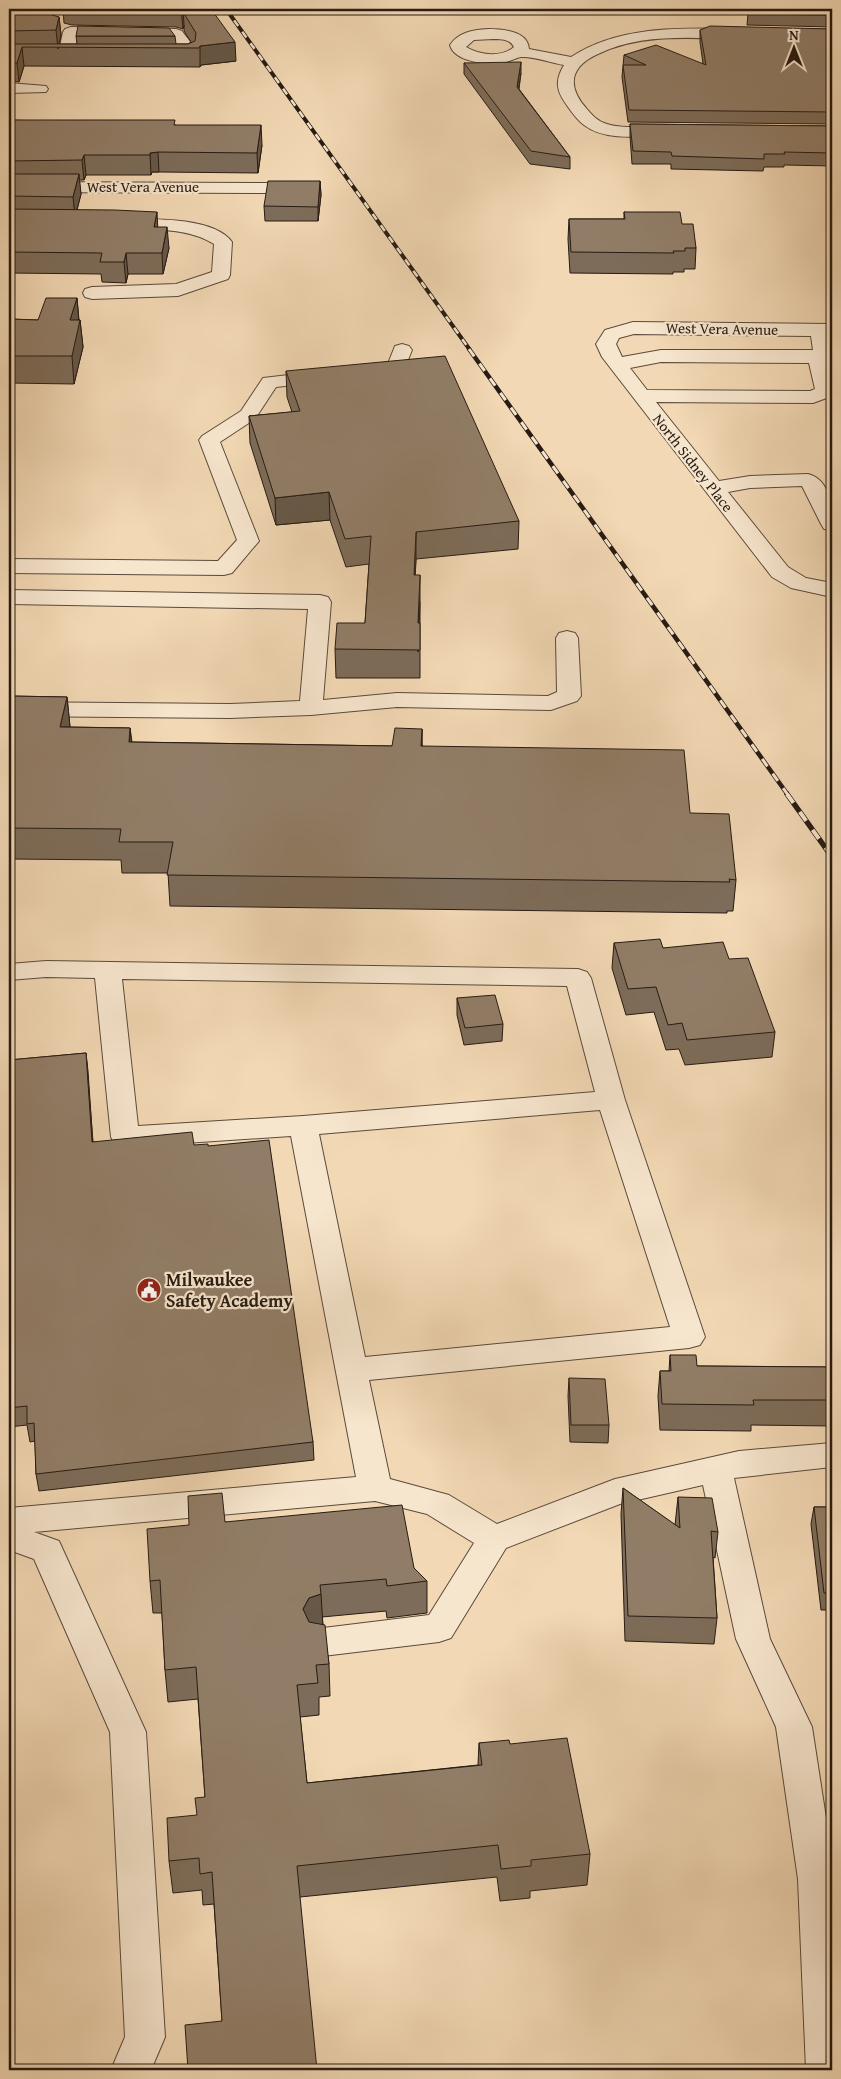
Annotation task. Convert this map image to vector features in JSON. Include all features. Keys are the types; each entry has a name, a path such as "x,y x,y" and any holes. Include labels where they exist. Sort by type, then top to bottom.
{"street":[{"path":"84,56 58,56 65,30 176,34 188,51 188,56 150,56"},
{"path":"686,130 618,130 601,127 590,122 568,97 566,90 567,74 574,62 594,50 612,44 656,35 755,34"},
{"path":"519,52 574,62"},
{"path":"9,88 40,88"},
{"name":"West Vera Avenue","path":"9,187 278,188"},
{"path":"92,293 178,290 221,275 223,242 213,234 168,224 98,224"},
{"name":"West Vera Avenue","path":"612,334 633,328 826,330"},
{"path":"641,396 814,397 825,392 818,357 823,350 826,330"},
{"name":"North Sidney Place","path":"612,334 607,338 606,348 641,396 780,572 798,583 832,590"},
{"path":"9,566 224,568 248,542 209,440 248,415 270,382 395,371 402,350"},
{"path":"618,364 661,356 818,357"},
{"path":"713,488 750,482 808,480 813,486 832,524"},
{"path":"9,597 320,602 311,708"},
{"path":"9,709 230,711 311,708 397,700 551,703 569,696 567,638"},
{"path":"9,972 46,969 578,978 611,1100 688,1337 352,1370"},
{"path":"108,970 125,1137 302,1126 611,1100"},
{"path":"302,1126 376,1488"},
{"path":"323,1642 439,1628 494,1539 616,1492 740,1464 832,1454"},
{"path":"716,1470 753,1639 794,1727 817,1879 826,2070"},
{"path":"9,1521 376,1488 437,1504 494,1539"},
{"path":"9,1537 47,1550 128,1732 145,2037 131,2070"}],"building":[{"path":"211,9 235,42 200,46 199,48 22,47 17,63 9,62 9,44 188,44 195,41 196,33 183,12"},
{"path":"751,9 832,9 832,15 748,14 752,12"},
{"path":"9,13 49,14 59,17 56,30 9,31"},
{"path":"78,26 169,28 175,36 76,36"},
{"path":"710,26 832,29 832,112 629,110 623,65 646,65 624,55 656,45 706,65 700,30"},
{"path":"521,62 517,87 570,157 531,151 464,63"},
{"path":"9,75 12,76 9,86"},
{"path":"9,120 175,120 174,125 261,125 257,153 158,152 150,153 150,155 84,155 82,160 9,161"},
{"path":"630,124 832,126 832,153 784,152 785,154 764,154 764,159 672,156 671,152 633,151"},
{"path":"9,174 79,174 73,197 9,196"},
{"path":"268,181 320,181 318,207 264,206"},
{"path":"9,209 157,212 154,227 167,227 162,253 126,253 124,262 100,262 102,253 9,252"},
{"path":"624,212 680,212 682,224 693,224 696,248 685,248 685,251 673,251 674,253 571,252 569,219 625,219"},
{"path":"46,298 77,298 70,320 80,320 72,356 9,356 9,319 38,320"},
{"path":"445,356 519,521 416,532 414,575 420,575 418,623 420,623 420,650 335,649 337,623 365,623 371,536 345,539 329,492 275,498 249,416 300,411 286,371"},
{"path":"9,696 67,697 60,727 130,728 129,742 392,746 395,728 422,729 421,746 684,750 690,813 729,814 736,880 729,879 730,882 167,875 173,842 119,842 121,829 9,828"},
{"path":"660,939 663,948 723,942 729,959 748,958 775,1032 687,1040 682,1023 668,1025 656,987 628,989 614,943"},
{"path":"495,995 503,1024 465,1028 457,998"},
{"name":"Milwaukee Safety Academy","path":"86,1053 92,1142 192,1132 194,1145 208,1144 208,1146 269,1140 313,1442 36,1474 34,1423 27,1424 27,1406 9,1408 9,1060"},
{"path":"670,1355 696,1355 697,1366 832,1367 832,1400 753,1400 754,1405 662,1404 660,1371 671,1371"},
{"path":"569,1378 605,1379 609,1425 571,1425"},
{"path":"623,1488 680,1528 678,1497 712,1498 718,1532 711,1531 717,1618 628,1616"},
{"path":"222,1493 225,1522 402,1505 414,1568 427,1581 387,1586 386,1579 320,1585 321,1594 309,1598 303,1609 309,1622 325,1625 329,1664 316,1665 318,1683 297,1685 307,1783 482,1765 479,1743 509,1740 510,1744 567,1738 590,1854 531,1860 531,1866 501,1869 498,1845 297,1866 317,2070 188,2070 185,2025 222,2021 212,1872 200,1874 199,1858 169,1861 167,1818 197,1815 195,1798 205,1797 196,1667 165,1670 160,1580 150,1581 147,1529 189,1525 188,1496"},
{"path":"814,1507 832,1507 832,1593 824,1593"}],"railway":[{"path":"226,9 470,350"},
{"path":"469,349 788,795"},
{"path":"787,794 832,857"}],"place":[{"name":"Milwaukee Safety Academy","path":"149,1290"}]}
